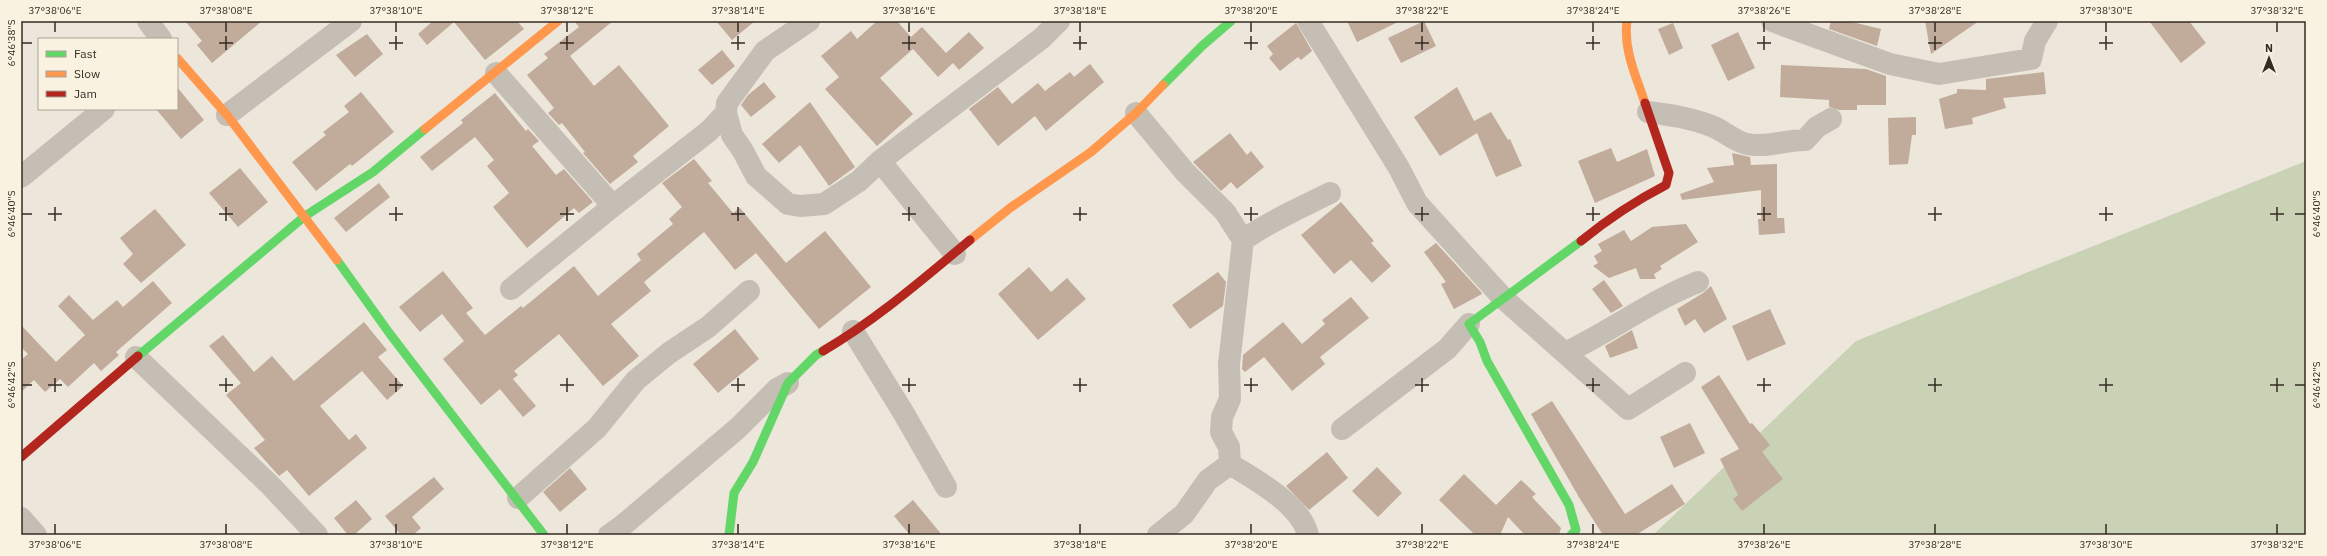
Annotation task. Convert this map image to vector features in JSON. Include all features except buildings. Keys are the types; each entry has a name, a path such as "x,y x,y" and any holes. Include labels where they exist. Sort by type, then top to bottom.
{"street":[{"path":"148,21 160,38"},
{"path":"227,114 351,21"},
{"path":"21,457 136,357 305,216 373,172 558,21"},
{"path":"809,21 765,51 728,103 726,113 732,136 743,151 756,176 788,204 800,206 824,204 859,181 880,161 1042,38 1059,21"},
{"path":"609,535 622,526 738,428 777,389 788,383 816,355 853,331 926,279 1010,208 1091,152 1136,113 1202,46 1231,21"},
{"path":"1308,21 1399,168 1417,203 1503,298 1628,409 1685,373"},
{"path":"1342,429 1447,349 1469,324 1503,298 1557,261 1607,220 1639,199 1666,185 1669,173 1631,63 1624,36 1627,21"},
{"path":"1772,21 1890,64 1939,74 2031,59 2035,41 2047,21"},
{"path":"178,59 227,114 305,216 465,434 518,498 544,535"},
{"path":"496,73 613,206"},
{"path":"21,177 103,110"},
{"path":"1648,112 1686,117 1715,128 1745,144 1760,146 1793,140 1805,140 1816,126 1831,119"},
{"path":"511,289 613,206 709,132 726,113"},
{"path":"1136,113 1185,172 1225,212 1243,240 1229,364 1230,399 1222,417 1221,432 1229,447 1230,464"},
{"path":"880,161 954,254"},
{"path":"1243,240 1276,218 1294,212 1330,193"},
{"path":"1566,353 1590,341 1634,313 1698,282"},
{"path":"518,498 576,449 597,428 636,380 669,353 708,328 749,291"},
{"path":"1469,324 1480,342 1487,361 1569,505 1576,530 1571,535"},
{"path":"853,331 946,487"},
{"path":"136,357 270,485 317,535"},
{"path":"729,535 734,493 753,462 788,383"},
{"path":"1158,535 1184,514 1208,480 1230,464"},
{"path":"1230,464 1283,499 1306,527 1308,535"},
{"path":"21,518 36,535"}],"green space":[{"path":"2306,161 2306,535 1653,535 1856,341"}],"traffic: fast":[{"path":"1163,85 1202,46 1231,21"},
{"path":"138,356 305,216 373,172 425,129"},
{"path":"1571,535 1576,530 1569,505 1487,361 1480,342 1469,324 1581,241"},
{"path":"337,260 390,334 544,535"},
{"path":"729,535 734,493 753,462 788,383 816,355 823,351"}],"traffic: slow":[{"path":"425,129 558,21"},
{"path":"1627,21 1626,31 1629,52 1634,73 1645,103"},
{"path":"178,59 227,115 337,260"},
{"path":"970,240 1010,208 1091,152 1136,113 1163,85"}],"traffic: jam":[{"path":"1581,241 1601,225 1643,197 1666,185 1669,173 1645,103"},
{"path":"823,351 880,313 970,240"},
{"path":"21,457 138,356"}]}
